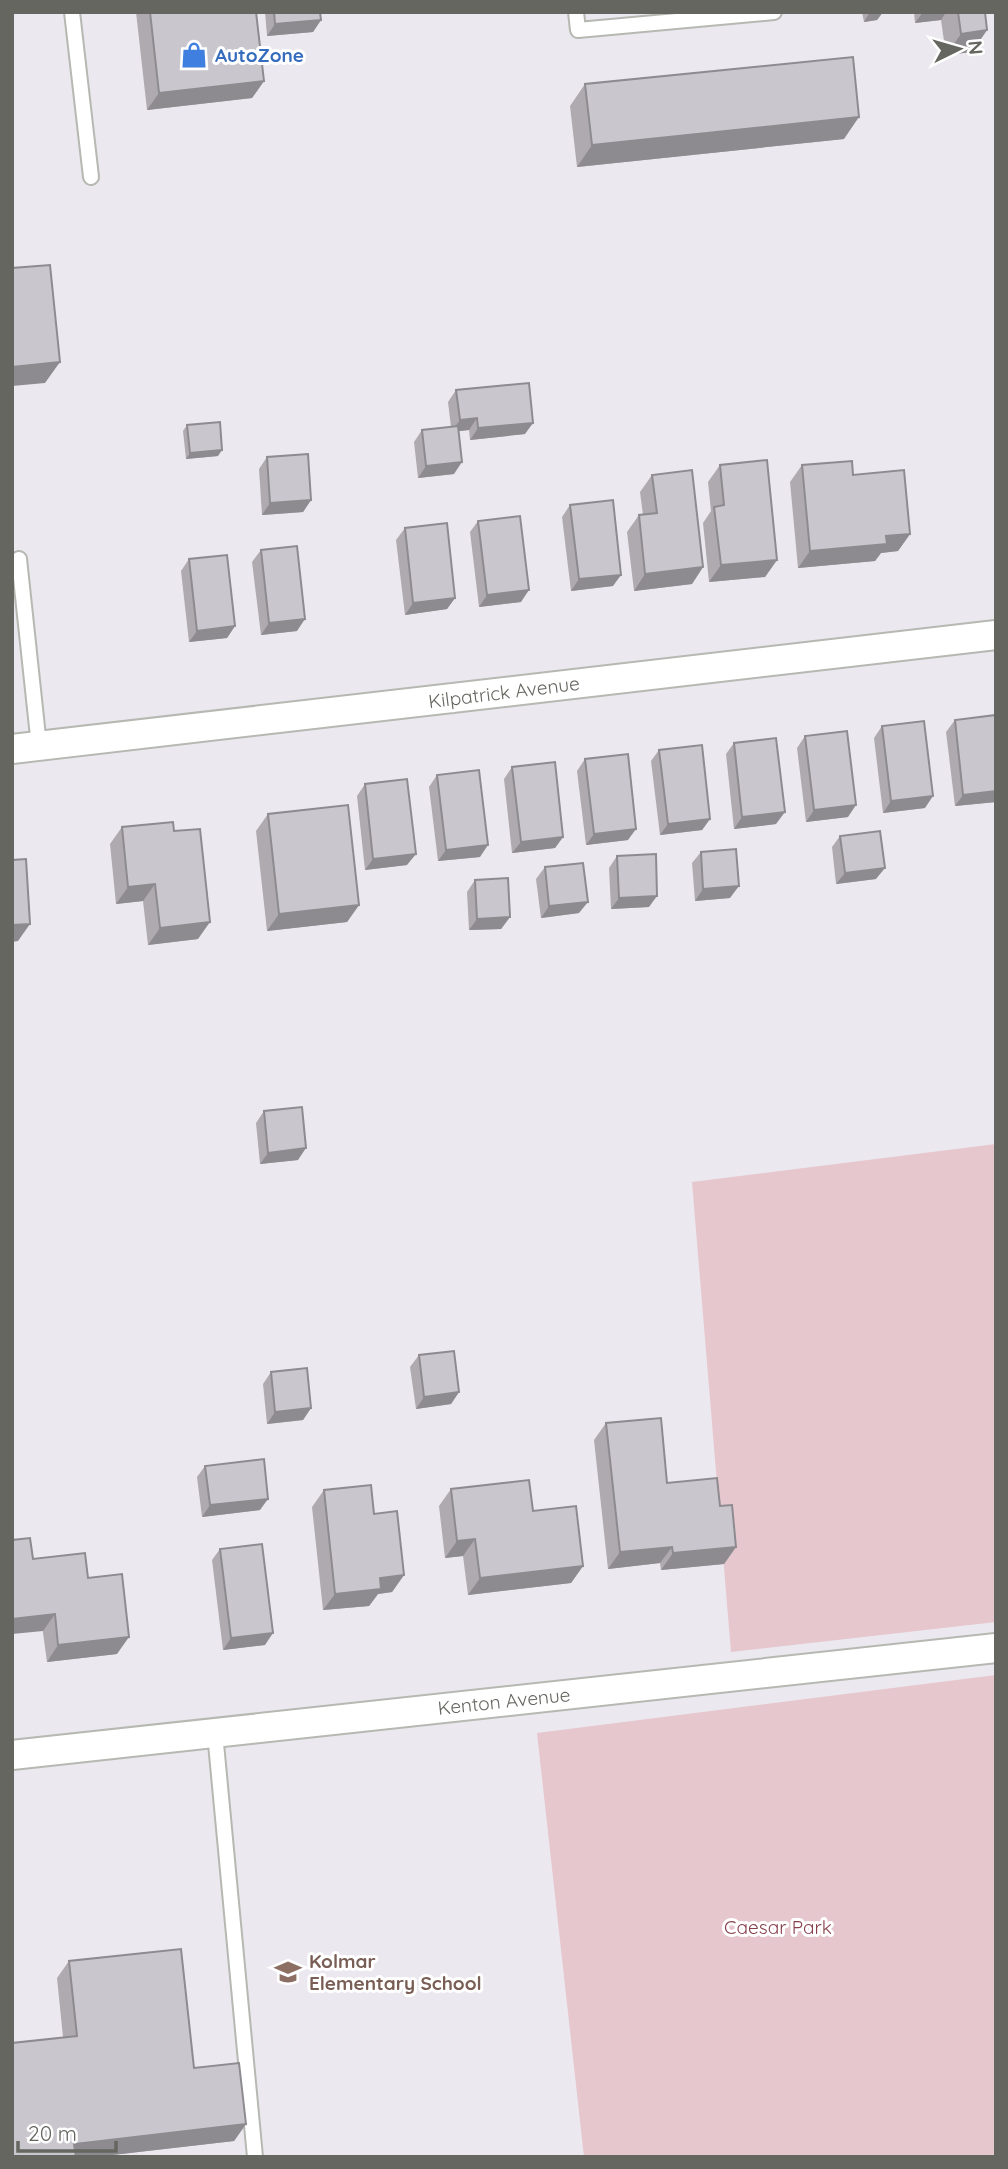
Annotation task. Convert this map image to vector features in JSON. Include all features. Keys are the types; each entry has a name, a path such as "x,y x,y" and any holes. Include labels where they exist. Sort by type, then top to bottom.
{"street":[{"name":"Kilpatrick Avenue","path":"25,748 996,635"},
{"name":"Kenton Avenue","path":"12,1755 996,1648"}],"lane":[{"path":"72,12 91,177"},
{"path":"576,12 578,30 774,12"},
{"path":"19,559 25,748"},
{"path":"215,1733 255,2157"}],"green space":[{"path":"996,1144 996,1622 731,1652 692,1182"},
{"name":"Caesar Park","path":"996,1675 996,2157 584,2157 537,1733"}],"building":[{"name":"AutoZone","path":"150,12 256,12 264,81 159,93"},
{"path":"274,12 320,12 321,20 275,24"},
{"path":"958,12 985,12 987,30 961,34"},
{"path":"853,57 859,117 592,145 585,84"},
{"path":"50,265 60,362 12,367 12,268"},
{"path":"529,383 533,423 478,428 477,418 460,420 456,390"},
{"path":"220,422 222,450 190,453 187,425"},
{"path":"458,426 462,462 426,466 422,430"},
{"path":"308,454 311,500 270,503 267,457"},
{"path":"767,460 777,560 721,565 714,507 724,505 720,465"},
{"path":"852,461 853,475 904,470 910,534 886,536 887,544 810,551 802,465"},
{"path":"692,470 703,567 645,574 639,515 657,513 652,475"},
{"path":"613,500 621,575 579,579 570,505"},
{"path":"520,516 529,590 487,595 478,521"},
{"path":"447,523 455,598 413,603 405,528"},
{"path":"297,546 305,619 269,623 261,550"},
{"path":"227,555 235,626 197,631 189,559"},
{"path":"996,715 996,791 963,795 955,720"},
{"path":"924,721 933,796 891,801 882,726"},
{"path":"847,731 856,805 814,810 805,736"},
{"path":"776,738 785,812 742,817 734,743"},
{"path":"702,745 710,819 668,824 659,750"},
{"path":"628,754 636,829 594,834 585,759"},
{"path":"555,762 563,837 521,842 512,767"},
{"path":"479,770 488,845 446,850 437,775"},
{"path":"407,779 416,854 373,859 365,784"},
{"path":"348,805 359,905 279,914 268,814"},
{"path":"173,822 174,831 200,829 210,922 160,928 155,884 128,887 122,827"},
{"path":"880,831 885,868 845,873 840,836"},
{"path":"736,849 739,886 703,889 701,852"},
{"path":"656,854 657,896 619,898 617,856"},
{"path":"26,859 30,924 12,925 12,860"},
{"path":"583,863 588,902 549,906 545,867"},
{"path":"508,878 510,917 477,919 475,880"},
{"path":"302,1107 306,1148 268,1153 264,1111"},
{"path":"454,1351 459,1392 424,1397 419,1355"},
{"path":"307,1368 311,1408 275,1412 271,1372"},
{"path":"661,1418 667,1483 717,1478 720,1506 732,1505 736,1547 673,1553 672,1547 620,1552 606,1423"},
{"path":"264,1459 268,1499 210,1505 205,1466"},
{"path":"529,1480 533,1511 576,1506 583,1566 480,1578 475,1539 457,1541 451,1489"},
{"path":"371,1485 374,1514 397,1511 404,1575 380,1578 381,1589 335,1594 324,1490"},
{"path":"30,1538 33,1559 85,1553 88,1578 122,1574 129,1637 58,1645 55,1614 12,1619 12,1540"},
{"path":"262,1544 273,1633 231,1638 220,1549"},
{"path":"181,1949 194,2068 239,2063 246,2124 74,2144 76,2157 12,2157 12,2043 77,2036 69,1961"}],"place":[{"name":"AutoZone","path":"194,55"},
{"name":"Kolmar Elementary School","path":"288,1972"}]}
